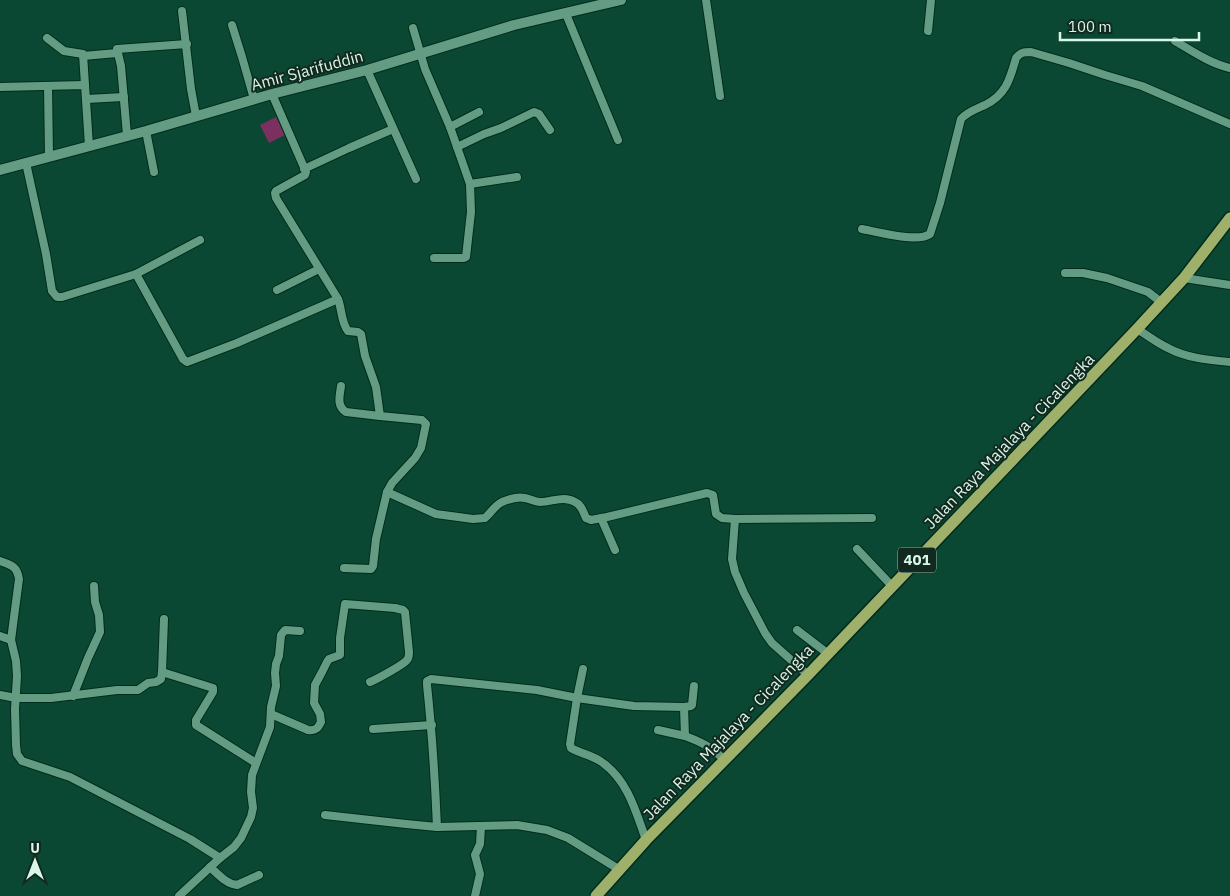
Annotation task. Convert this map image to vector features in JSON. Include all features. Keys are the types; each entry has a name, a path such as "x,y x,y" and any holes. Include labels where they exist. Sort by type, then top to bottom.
{"main road":[{"name":"Amir Sjarifuddin","path":"0,170 146,131 272,94 367,70 514,25 621,0"},
{"name":"Jalan Raya Majalaya - Cicalengka","path":"596,896 646,840 808,675 1137,329 1184,278 1230,218"}],"street":[{"path":"706,0 720,96"},
{"path":"928,31 931,0"},
{"path":"182,11 196,116"},
{"path":"566,14 618,140"},
{"path":"232,25 254,99"},
{"path":"413,28 425,69 450,127 470,184 471,212 466,257 434,258"},
{"path":"47,38 64,51 82,54 83,56 117,53"},
{"path":"1175,41 1207,59 1230,68"},
{"path":"128,136 121,66 117,49 187,44"},
{"path":"862,229 907,237 925,237 930,234 940,203 961,119 969,112 999,97 1008,82 1016,58 1024,52 1069,63 1142,86 1230,124"},
{"path":"83,56 89,146"},
{"path":"367,70 416,179"},
{"path":"0,86 85,85"},
{"path":"48,86 49,156"},
{"path":"272,94 306,172 305,175 276,191 275,196 338,299 346,329 360,333 365,356 376,387 380,416"},
{"path":"86,99 124,97"},
{"path":"450,127 479,112"},
{"path":"457,146 534,112 539,114 550,130"},
{"path":"304,169 393,129"},
{"path":"146,131 154,172"},
{"path":"26,162 52,291 57,297 136,274 200,240"},
{"path":"470,184 517,177"},
{"path":"278,290 319,269"},
{"path":"1065,273 1083,273 1107,278 1148,292 1160,304"},
{"path":"136,274 183,359 187,362 237,343 338,299"},
{"path":"1184,278 1230,286"},
{"path":"1137,329 1179,353 1230,362"},
{"path":"341,386 339,404 346,412 422,420 426,424 421,448 415,458 392,483 387,492 376,539 373,566 371,569 344,568"},
{"path":"387,492 443,516 473,520 488,516 495,506 514,498 539,502 562,499 572,501 581,506 584,516 588,520 709,493 714,497 717,515 722,518 735,520 872,518"},
{"path":"601,518 615,550"},
{"path":"735,520 732,559 744,593 772,643 808,675"},
{"path":"856,549 892,586"},
{"path":"0,561 15,568 20,579 11,640 17,676 16,745 17,754 22,761 70,777 190,839 220,858"},
{"path":"73,696 100,632 94,586"},
{"path":"271,714 308,730 317,729 321,722 320,714 314,703 315,685 326,662 340,656 340,638 345,604 394,608 405,612 408,658 396,668 370,682"},
{"path":"0,695 16,698 51,698 117,690 138,690 148,683 159,681 162,672 164,619"},
{"path":"179,896 234,847 241,838 251,817 253,808 251,792 252,775 270,727 276,686 276,664 282,635 285,630 300,631"},
{"path":"798,630 827,653"},
{"path":"0,636 11,640"},
{"path":"584,669 577,698 571,748 603,762 614,772 629,793 646,840"},
{"path":"162,672 213,688 213,692 196,720 196,726 256,763"},
{"path":"436,826 432,726 427,685 431,679 537,690 634,706 692,706 694,686"},
{"path":"684,707 685,736"},
{"path":"373,730 432,726"},
{"path":"658,730 702,742 725,760"},
{"path":"325,815 406,824 436,826 517,825 547,830 568,838 620,870"},
{"path":"475,896 480,874 476,855 480,844 481,826"},
{"path":"210,867 234,885 259,875"}],"shaded area":[{"path":"276,117 285,135 269,143 260,125"}]}
